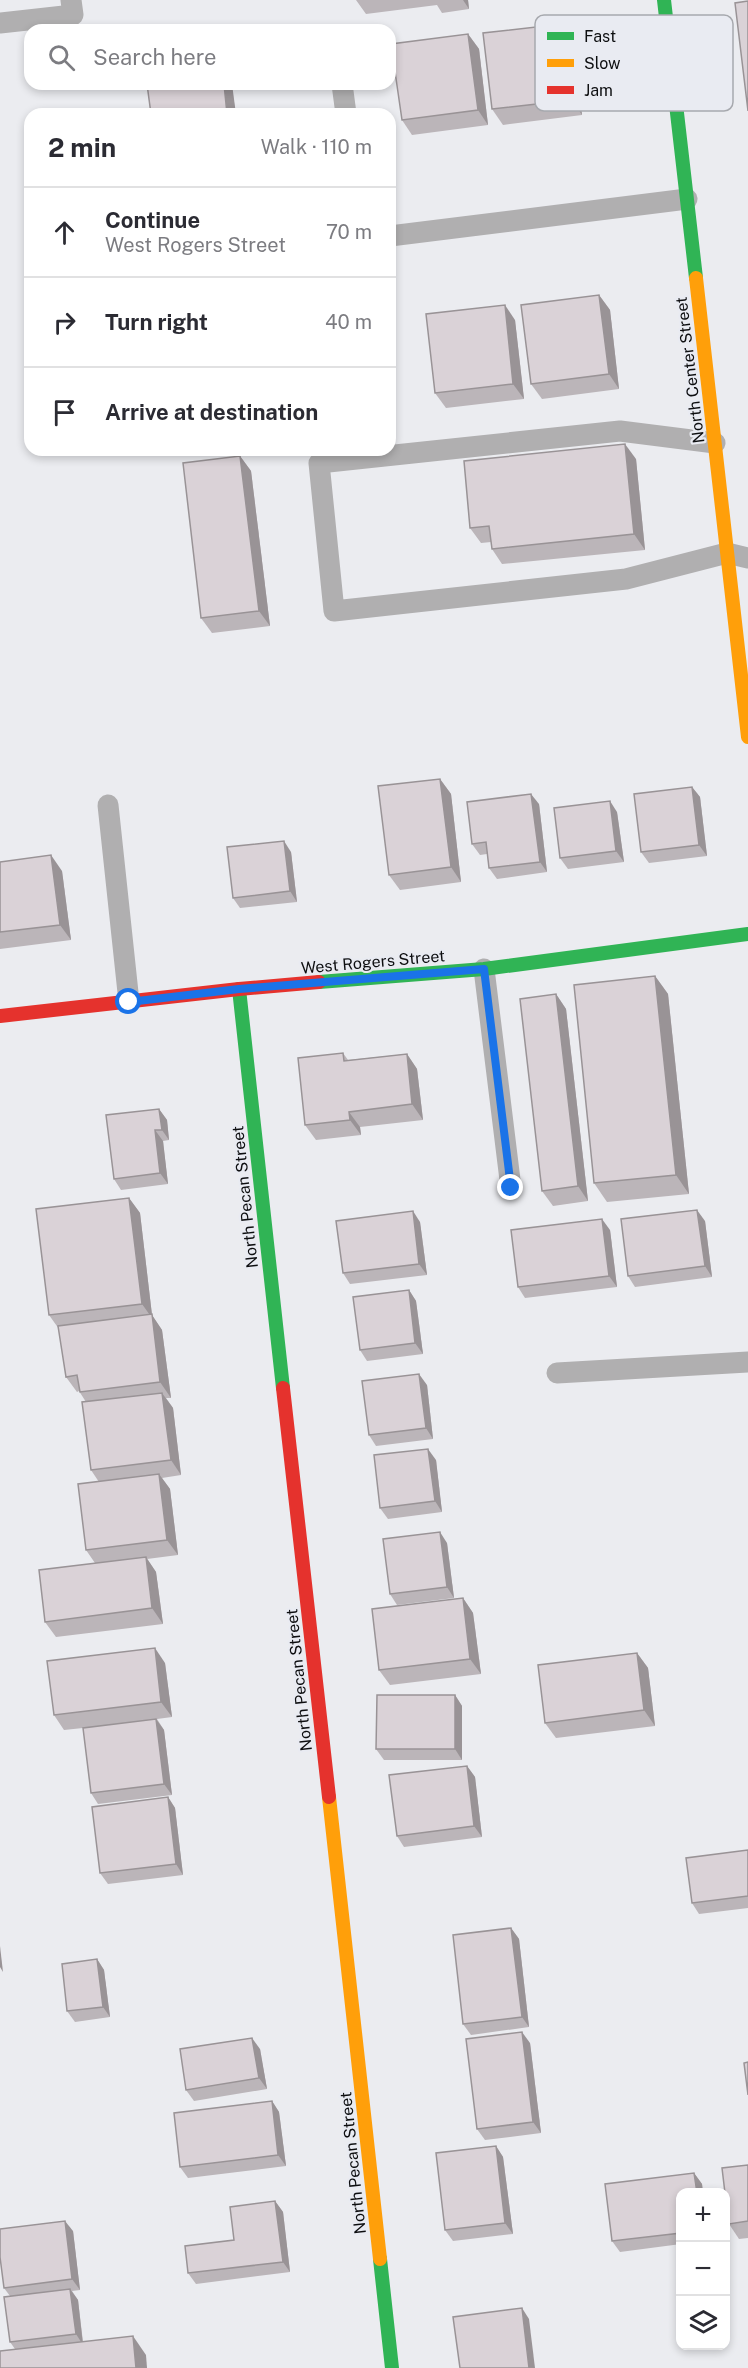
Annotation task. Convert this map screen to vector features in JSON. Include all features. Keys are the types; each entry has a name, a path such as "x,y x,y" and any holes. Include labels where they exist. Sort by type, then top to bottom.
{"street":[{"name":"North Center Street","path":"664,0 666,15"},
{"name":"North Center Street","path":"677,111 748,736"},
{"name":"West Rogers Street","path":"0,1016 239,989 484,969 748,934"},
{"name":"North Pecan Street","path":"239,989 392,2368"}],"lane":[{"path":"0,23 73,15 71,0"},
{"path":"343,90 345,108"},
{"path":"396,235 687,199"},
{"path":"396,455 620,431 715,442"},
{"path":"385,456 319,463 334,611 626,579 727,553 748,558"},
{"path":"108,805 129,1002"},
{"path":"484,969 511,1188"},
{"path":"557,1373 748,1362"}],"building":[{"path":"748,1 748,111 735,3"},
{"path":"535,27 535,104 492,109 483,33"},
{"path":"468,34 478,110 402,120 396,79 396,43"},
{"path":"148,90 225,90 226,108 150,108"},
{"path":"599,295 609,374 531,384 521,305"},
{"path":"505,305 513,384 435,393 426,314"},
{"path":"625,444 634,534 492,549 489,526 470,528 464,461"},
{"path":"240,456 259,611 201,618 183,463"},
{"path":"440,779 451,867 389,875 378,786"},
{"path":"692,787 699,845 641,852 634,794"},
{"path":"531,794 540,862 489,868 486,842 472,844 467,802"},
{"path":"610,801 616,851 560,858 554,808"},
{"path":"284,841 290,891 233,898 227,847"},
{"path":"51,855 60,925 0,932 0,862"},
{"path":"655,976 676,1175 594,1183 574,985"},
{"path":"556,994 578,1186 542,1191 520,999"},
{"path":"343,1053 344,1061 407,1054 412,1104 349,1112 350,1120 305,1125 298,1058"},
{"path":"159,1109 162,1130 155,1130 160,1173 114,1179 106,1115"},
{"path":"129,1198 142,1304 49,1315 36,1209"},
{"path":"697,1210 705,1266 628,1276 621,1219"},
{"path":"413,1211 419,1264 343,1273 336,1221"},
{"path":"602,1219 609,1276 518,1287 511,1230"},
{"path":"409,1290 415,1343 360,1350 353,1297"},
{"path":"152,1314 160,1382 80,1392 77,1375 66,1377 58,1326"},
{"path":"419,1374 426,1428 369,1435 362,1381"},
{"path":"162,1393 171,1460 91,1470 82,1402"},
{"path":"428,1449 435,1501 380,1508 374,1455"},
{"path":"159,1474 167,1540 86,1550 78,1484"},
{"path":"440,1532 447,1587 390,1594 383,1539"},
{"path":"146,1557 152,1608 45,1622 39,1570"},
{"path":"463,1598 470,1659 379,1670 372,1609"},
{"path":"155,1648 161,1702 54,1715 47,1661"},
{"path":"637,1653 644,1710 545,1723 538,1665"},
{"path":"377,1695 455,1695 455,1749 376,1749"},
{"path":"156,1719 164,1784 91,1793 83,1728"},
{"path":"467,1766 474,1826 397,1836 389,1775"},
{"path":"168,1797 176,1864 100,1873 92,1807"},
{"path":"748,1850 748,1896 692,1903 686,1858"},
{"path":"511,1928 522,2017 463,2024 453,1935"},
{"path":"97,1959 103,2007 67,2011 62,1964"},
{"path":"522,2032 533,2122 477,2129 466,2039"},
{"path":"252,2038 259,2078 186,2090 180,2049"},
{"path":"748,2062 748,2095 744,2063"},
{"path":"272,2101 278,2155 180,2167 174,2113"},
{"path":"496,2146 505,2223 445,2230 436,2153"},
{"path":"748,2165 748,2221 730,2224 730,2188 724,2188 722,2168"},
{"path":"694,2173 696,2188 676,2188 676,2234 612,2241 605,2184"},
{"path":"275,2201 283,2262 188,2273 185,2246 234,2240 230,2207"},
{"path":"65,2221 72,2279 4,2288 0,2257 0,2229"},
{"path":"70,2289 76,2334 10,2342 4,2297"},
{"path":"522,2308 529,2368 460,2368 453,2317"},
{"path":"133,2336 136,2368 0,2368 0,2351"}],"traffic: fast":[{"path":"664,0 666,15"},
{"path":"677,111 696,278"},
{"path":"319,982 484,969 748,934"},
{"path":"239,989 283,1388"},
{"path":"380,2259 392,2368"}],"traffic: slow":[{"path":"696,278 748,737"},
{"path":"329,1797 380,2259"}],"traffic: jam":[{"path":"0,1016 319,982"},
{"path":"283,1388 329,1797"}],"route":[{"path":"129,1002 239,989 484,969 511,1188"}]}
